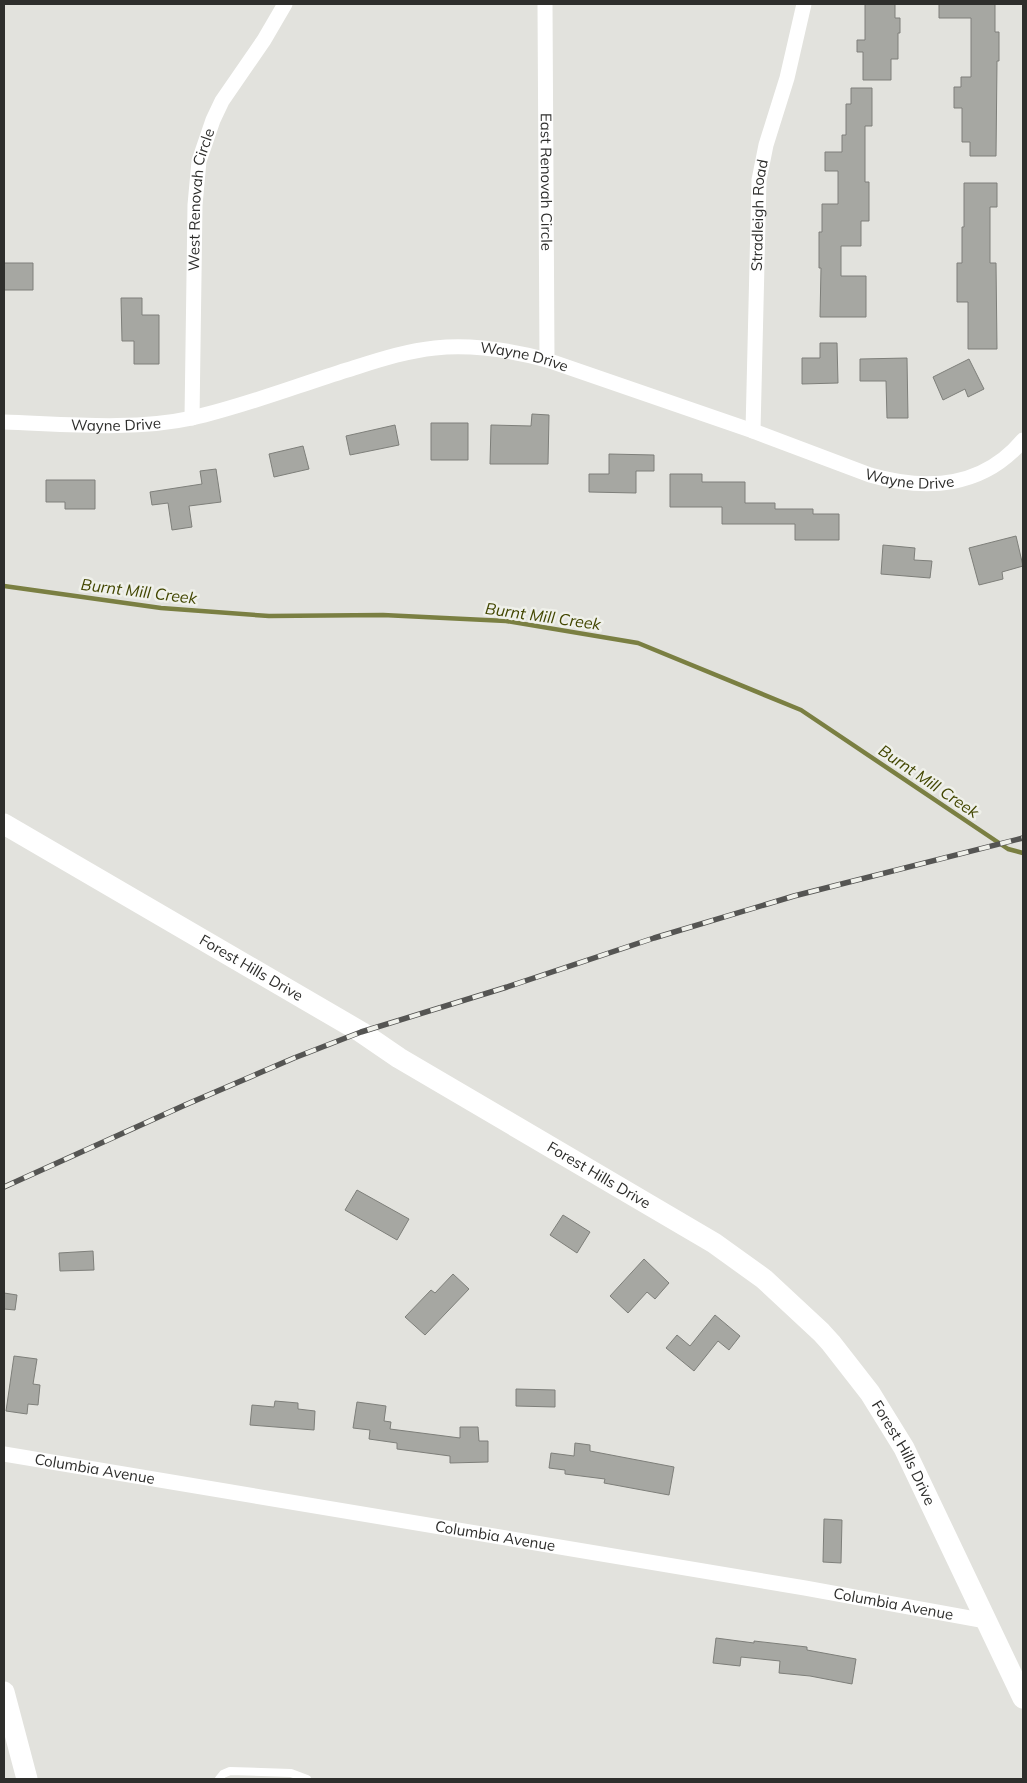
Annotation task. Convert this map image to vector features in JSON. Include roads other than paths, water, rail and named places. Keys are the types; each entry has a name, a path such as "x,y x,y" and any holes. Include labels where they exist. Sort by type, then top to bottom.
{"street":[{"name":"West Renovah Circle","path":"192,418 195,205 199,160 212,120 222,101 264,40 285,4"},
{"name":"East Renovah Circle","path":"545,4 547,360"},
{"name":"Stradleigh Road","path":"754,431 759,180 766,145 787,78 804,4"},
{"name":"Wayne Drive","path":"4,422 127,425 161,423 218,411 379,360 434,348 482,347 521,353 547,360 754,431 870,475 912,484 958,481 975,475 1000,461 1023,440"},
{"name":"Forest Hills Drive","path":"4,824 361,1032 399,1058 714,1243 764,1279 821,1332 870,1393 888,1420 904,1448 1023,1698"},
{"name":"Columbia Avenue","path":"4,1454 805,1588 986,1621"},
{"path":"4,1692 27,1779"}],"lane":[{"path":"219,1779 223,1774 230,1771 291,1773 307,1779"}],"waterway":[{"name":"Burnt Mill Creek","path":"4,586 161,608 269,616 383,615 506,621 638,643 801,710 1008,849 1023,853"}],"railway":[{"path":"4,1187 185,1105 294,1058 361,1032 507,987 654,938 794,896 1023,838"}]}
